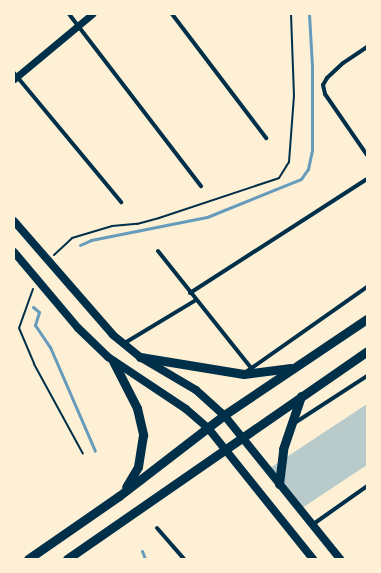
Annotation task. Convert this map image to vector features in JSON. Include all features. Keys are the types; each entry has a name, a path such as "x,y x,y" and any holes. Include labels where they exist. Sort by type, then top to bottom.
{"main road":[{"path":"14,221 122,344 140,357 181,380 224,415 311,525 340,559"},
{"path":"14,252 78,328 113,361 186,409 208,428 313,559"},
{"path":"28,559 119,496 224,415 367,319"},
{"path":"67,559 224,448 367,351"},
{"path":"140,357 248,371 274,372 296,367"},
{"path":"113,361 137,408 142,435 138,468 119,496"},
{"path":"279,484 282,449 301,396"}],"street":[{"path":"69,14 201,186"},
{"path":"92,14 15,77 121,202"},
{"path":"172,14 266,138"},
{"path":"367,47 343,63 326,78 323,85 324,94 367,155"},
{"path":"190,293 367,179"},
{"path":"158,251 248,371 367,287"},
{"path":"122,344 196,300"},
{"path":"290,427 367,376"},
{"path":"311,525 367,486"},
{"path":"157,528 184,559"}],"path":[{"path":"50,262 72,238 112,226 152,220 278,178 289,162 294,96 291,14"},
{"path":"38,281 31,293 19,328 34,364 83,454"}],"shaded area":[{"path":"367,404 367,465 302,508 270,468"}],"waterway":[{"path":"80,245 91,240 207,217 301,179 308,169 312,150 312,66 309,14"},
{"path":"33,307 39,312 35,325 50,347 95,451"},
{"path":"142,551 145,559"}]}
